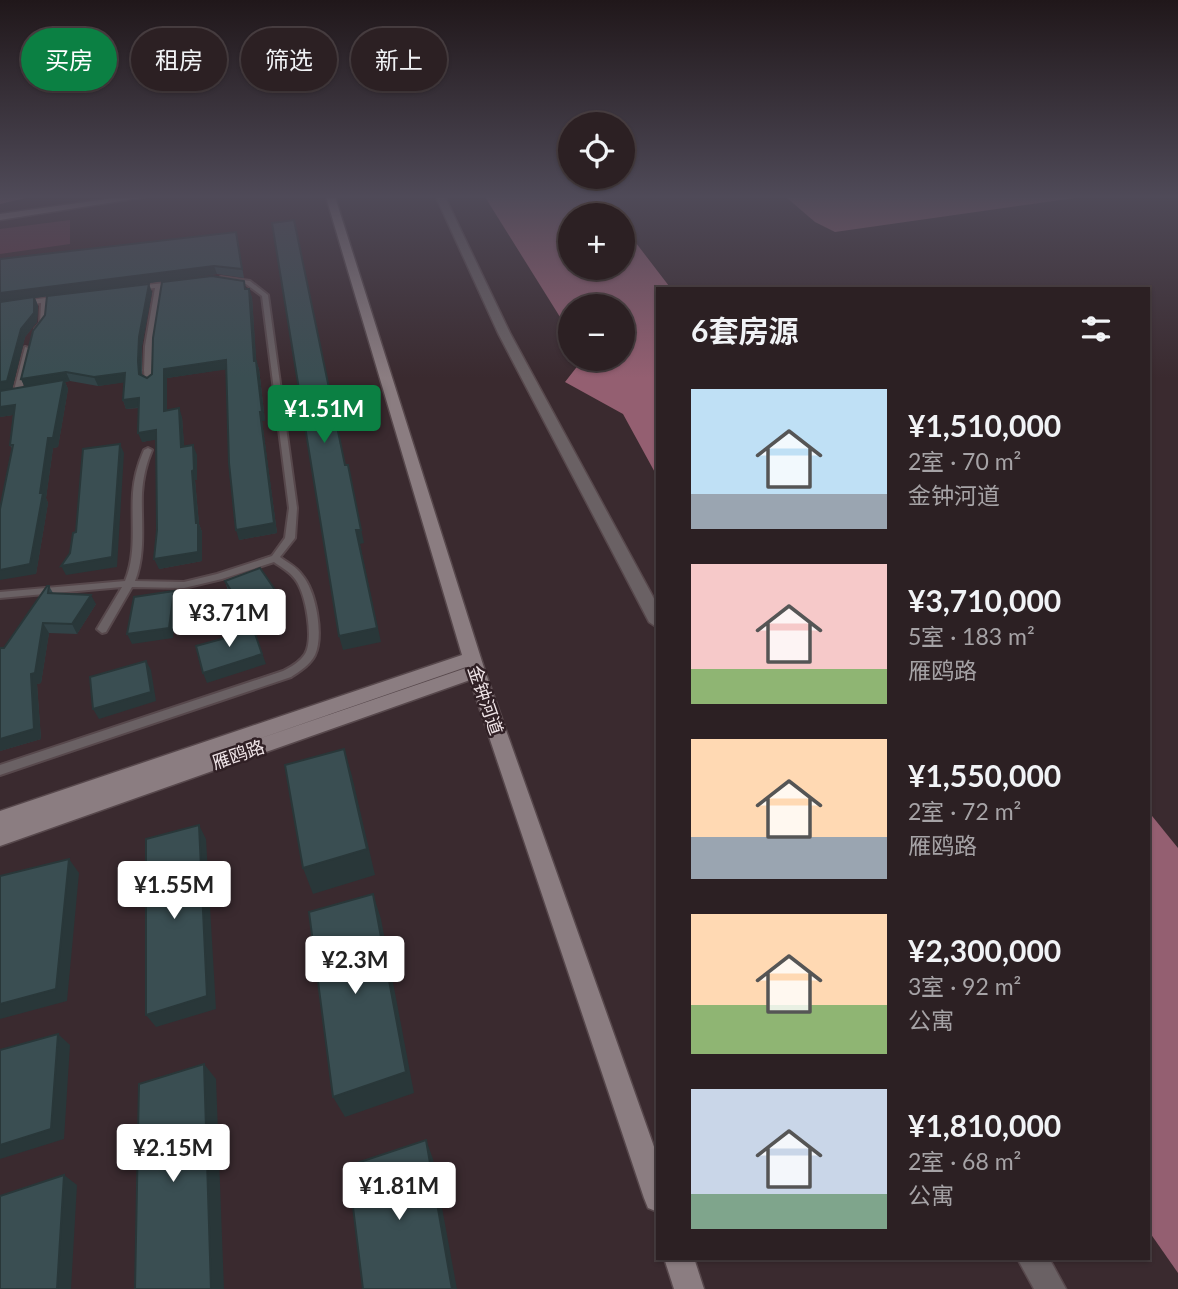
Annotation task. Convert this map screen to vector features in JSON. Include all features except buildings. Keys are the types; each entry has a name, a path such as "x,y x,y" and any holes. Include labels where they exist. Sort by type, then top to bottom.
{"street":[{"name":"金钟河道","path":"349,257 474,665 656,1192"},
{"path":"468,257 504,333 656,618"},
{"name":"雁鸥路","path":"0,820 474,665"},
{"name":"雁鸥路","path":"0,837 474,665"},
{"path":"680,1260 689,1289"},
{"path":"1033,1260 1051,1289"}],"lane":[{"path":"0,595 128,584 184,585 219,577 275,558 290,538 293,508 265,295 248,282 234,279 206,280"},
{"path":"121,290 183,282"},
{"path":"149,383 147,371 151,324 157,307 159,285"},
{"path":"0,306 71,297"},
{"path":"29,392 13,395 31,338 43,323 45,300"},
{"path":"102,629 128,584 135,566 139,467 148,450"},
{"path":"0,770 287,674 299,666 311,654 314,639 307,591 299,576 275,558"}],"shaded area":[{"path":"523,257 558,257 558,280 635,280 635,257 647,257 669,286 656,287 656,474 623,414 565,382 574,371 635,371 635,294 558,294 558,314"},
{"path":"1150,813 1178,848 1178,1273 1150,1233"}]}
